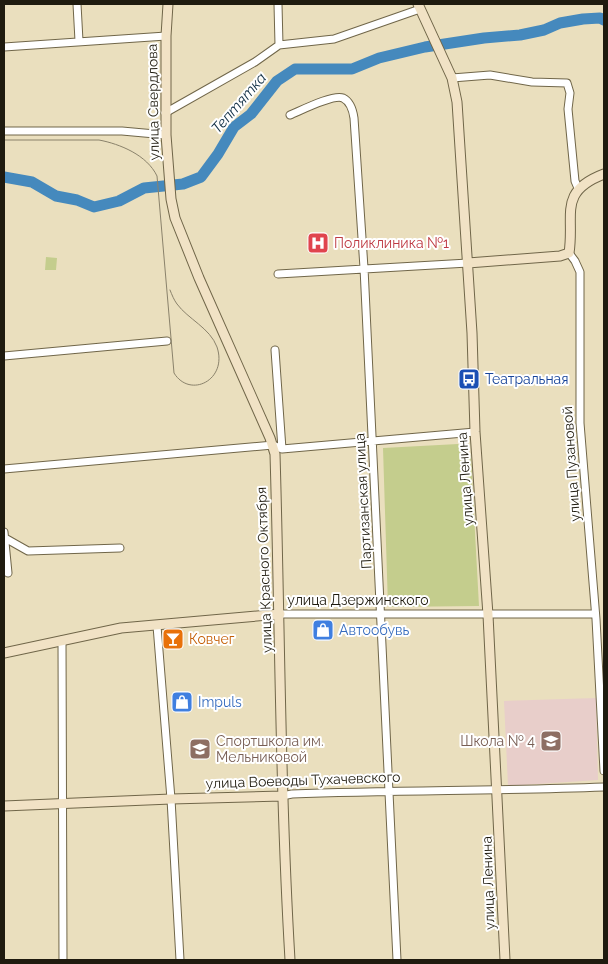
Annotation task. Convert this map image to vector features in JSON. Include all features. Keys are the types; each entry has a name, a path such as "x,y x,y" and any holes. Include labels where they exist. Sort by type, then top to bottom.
{"main road":[{"name":"улица Свердлова","path":"168,4 165,113 171,199"},
{"name":"улица Ленина","path":"419,6 452,78 457,102 468,263 475,432 498,790 505,960"},
{"path":"578,188 589,180 604,174"},
{"name":"улица Пузановой","path":"569,253 570,211 578,188"},
{"name":"улица Красного Октября","path":"171,199 184,243 275,454 280,614 282,796 290,960"},
{"path":"468,263 560,256 569,253"},
{"name":"улица Дзержинского","path":"4,653 121,628 280,614"},
{"name":"улица Воеводы Тухачевского","path":"4,806 282,796"}],"street":[{"path":"77,4 79,41"},
{"path":"278,4 278,45"},
{"path":"165,113 255,62 278,45 334,39 419,6"},
{"path":"4,47 166,36"},
{"path":"452,78 490,76 532,82 567,83 570,93 568,109 575,181 578,188"},
{"name":"Партизанская улица","path":"290,115 339,97 349,102 354,118 364,268 397,960"},
{"path":"4,130 113,131 166,135"},
{"name":"улица Пузановой","path":"569,253 575,260 580,272 580,423 595,614 604,771"},
{"path":"278,274 468,263"},
{"path":"4,356 167,341"},
{"path":"275,350 282,449"},
{"path":"4,469 273,446 282,449 475,432"},
{"path":"4,535 28,551 120,548"},
{"path":"4,535 8,573"},
{"name":"улица Дзержинского","path":"280,614 595,614"},
{"path":"157,626 171,799 180,960"},
{"path":"62,640 63,960"},
{"name":"улица Воеводы Тухачевского","path":"282,796 389,790 604,788"}],"shaded area":[{"name":"Школа № 4","path":"596,698 598,780 508,786 504,701"}],"green space":[{"path":"46,257 57,258 56,270 45,270"},
{"path":"458,444 468,451 471,459 479,606 388,607 383,448"}],"waterway":[{"name":"Тептятка","path":"4,177 32,182 56,196 77,200 94,207 119,201 144,188 183,184 201,177 218,154 234,127 251,114 277,81 295,69 352,69 379,58 425,47 484,38 520,35 544,30 560,23 583,19 600,18 604,20"}],"tram line":[{"path":"4,140 99,140 116,144 140,156 147,162 157,176 174,373 181,381 189,385 198,385 212,377 217,369 219,359 217,347 209,334 177,304 170,290"}],"place":[{"name":"Поликлиника №1","path":"318,243"},
{"name":"Театральная","path":"469,379"},
{"name":"Автообувь","path":"323,630"},
{"name":"Ковчег","path":"173,639"},
{"name":"Impuls","path":"182,702"},
{"name":"Школа № 4","path":"551,741"},
{"name":"Спортшкола им. Мельниковой","path":"200,749"}]}
